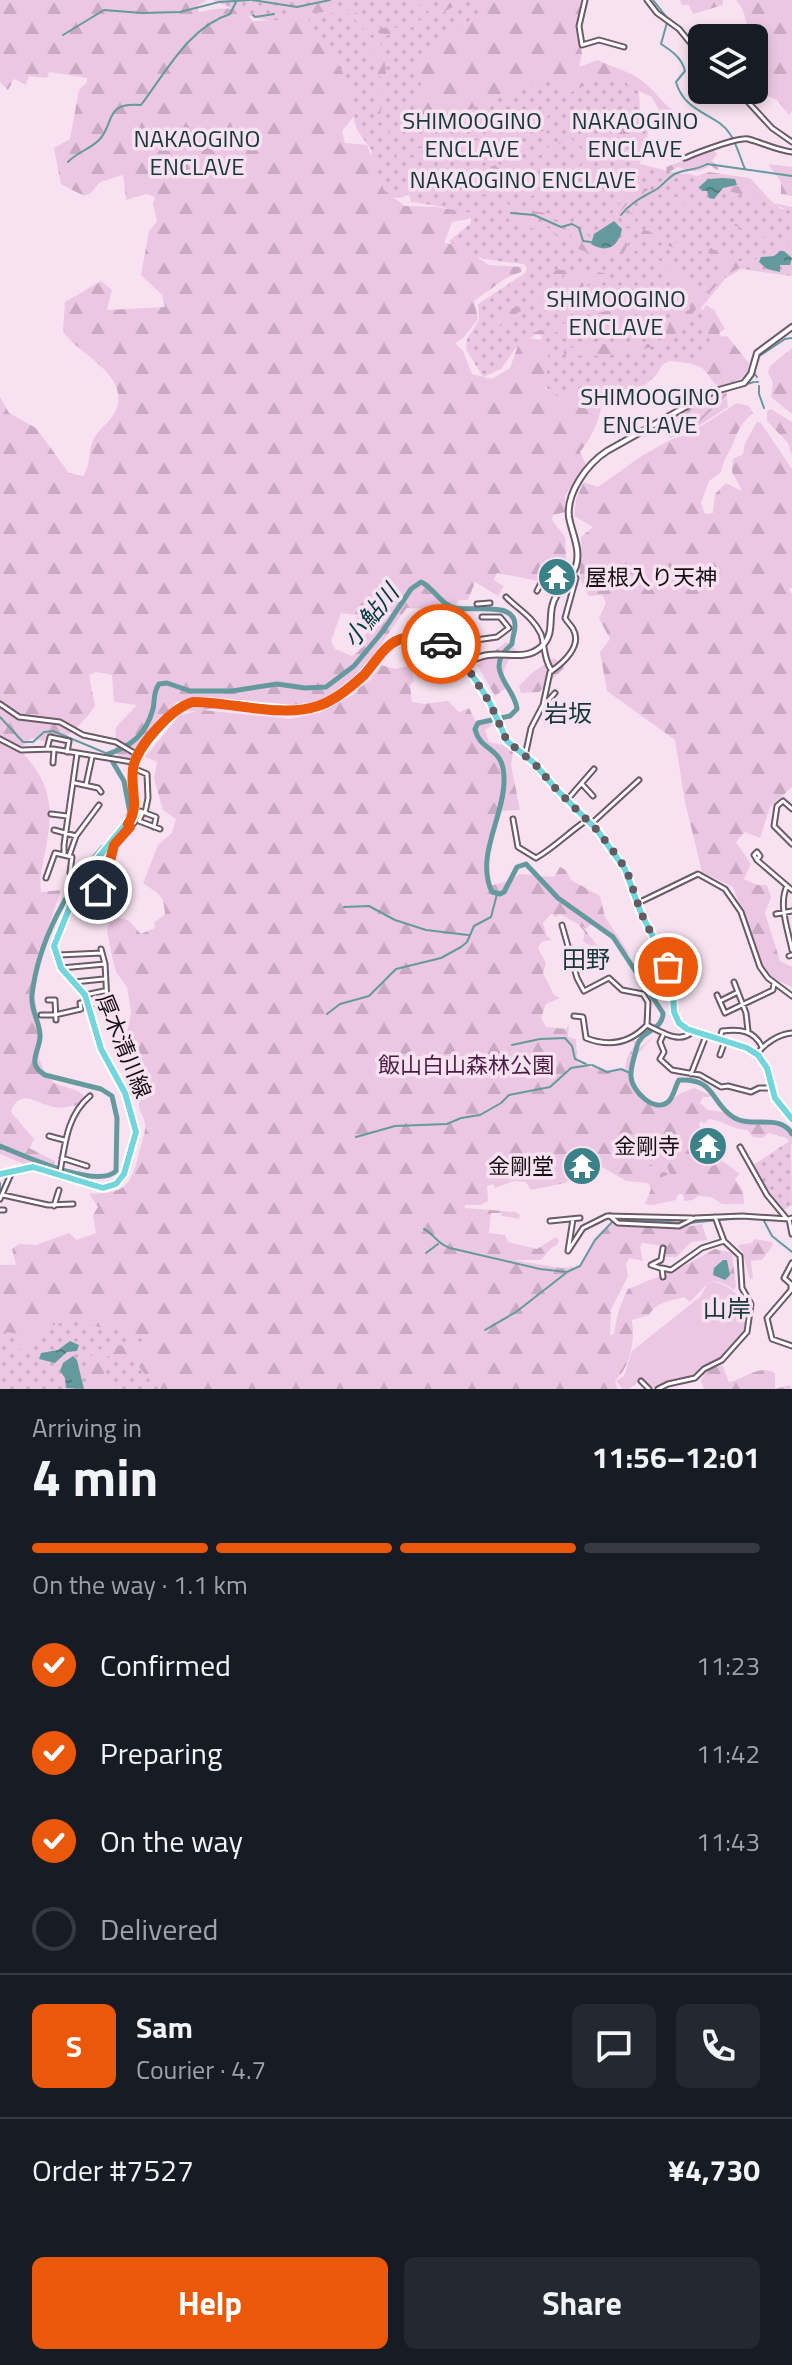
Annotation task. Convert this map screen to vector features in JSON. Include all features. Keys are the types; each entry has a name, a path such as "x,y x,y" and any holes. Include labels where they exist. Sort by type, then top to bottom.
{"main road":[{"path":"55,956 55,939 80,879 129,825 135,807 134,752 172,713 187,704 206,702 293,710 324,704 364,674 388,646 398,640 413,638 443,645 455,652 495,714 510,744 589,822 625,869 672,974 676,1018 693,1031 760,1051 778,1104 792,1119"},
{"name":"厚木清川線","path":"0,1174 33,1167 103,1188 116,1184 124,1174 135,1139 135,1126 125,1093 101,1049 87,1001 55,956"}],"street":[{"path":"585,0 579,26 582,45 599,40 624,47"},
{"path":"647,0 688,42"},
{"path":"750,104 772,128 792,142"},
{"path":"685,158 705,149 746,139 765,147 792,152"},
{"path":"472,657 532,653 544,645 551,631 552,603 572,575 577,556 569,516 570,503 592,463 607,451 712,392 746,381 757,353 792,327"},
{"path":"543,705 552,671 566,660 575,637 565,618 576,578 572,575"},
{"path":"537,591 542,581 561,588"},
{"path":"506,597 525,611 540,631 547,664 552,671"},
{"path":"480,604 490,603"},
{"path":"465,664 472,657 476,638 497,637 509,628 500,617 483,617"},
{"path":"455,652 459,626"},
{"path":"443,645 446,628"},
{"path":"525,756 532,724 543,705 555,693"},
{"path":"0,704 19,717 60,722 83,735 119,743 134,752"},
{"path":"47,749 50,737 69,741 67,752"},
{"path":"0,739 21,750 47,749 133,765 147,774 148,798 139,821 160,829"},
{"path":"53,763 54,750"},
{"path":"66,856 65,832 77,754"},
{"path":"86,785 94,757"},
{"path":"567,800 594,769"},
{"path":"513,819 518,847 536,858 549,852 570,831 589,822 639,780"},
{"path":"74,782 98,788 101,792"},
{"path":"582,784 593,796"},
{"path":"792,809 783,801 777,806 774,826 792,844"},
{"path":"66,856 76,836 99,805"},
{"path":"72,897 93,900 103,882 114,845 140,811 156,817 154,827"},
{"path":"51,814 68,817"},
{"path":"54,830 76,836"},
{"path":"46,878 57,847 64,845"},
{"path":"55,853 72,857 70,873 80,879"},
{"path":"757,860 792,890"},
{"path":"760,874 764,868"},
{"path":"638,903 698,874 725,889 741,912 760,967 792,996"},
{"path":"109,918 116,913 114,896 123,875"},
{"path":"103,882 122,902"},
{"path":"787,886 783,890 784,912 790,929 791,950"},
{"path":"776,914 792,911"},
{"path":"562,925 569,955 584,991 609,978 622,990 643,994 648,1002 648,1026"},
{"path":"782,940 790,939"},
{"path":"55,956 101,951 109,1001 87,1001"},
{"path":"61,968 105,964"},
{"path":"74,982 104,979"},
{"path":"734,982 748,1031"},
{"path":"717,995 725,1013 773,990 775,982"},
{"path":"41,1015 55,1018 81,1009 80,1003 105,990"},
{"path":"720,1001 738,992"},
{"path":"48,1000 55,1000 55,1018"},
{"path":"574,1016 583,1017 586,1038 603,1044 614,1045 648,1026"},
{"path":"648,1026 683,1038 693,1031"},
{"path":"720,1055 722,1031 753,1033 760,1051 783,1035 792,1033"},
{"path":"664,1033 660,1042 664,1052 660,1060 668,1068 721,1087 751,1092 771,1088"},
{"path":"691,1074 706,1035"},
{"path":"59,1173 64,1140 77,1107 90,1096"},
{"path":"49,1136 64,1140"},
{"path":"740,1147 767,1195 790,1218 792,1234"},
{"path":"62,1159 87,1166"},
{"path":"10,1171 11,1177 2,1197 54,1206 73,1204"},
{"path":"54,1206 59,1190"},
{"path":"573,1219 568,1251 583,1228 610,1216 790,1218"},
{"path":"610,1216 618,1223 679,1226 695,1218"},
{"path":"658,1389 692,1380 704,1369 722,1360 749,1328 751,1304 742,1288 740,1256 724,1241 715,1217"},
{"path":"550,1221 580,1218"},
{"path":"663,1248 661,1260 651,1265 671,1270 702,1248 724,1241"},
{"path":"792,1263 784,1278 791,1284 791,1290 767,1318 772,1339 792,1346"},
{"path":"663,1269 660,1270 663,1277"},
{"path":"641,1381 647,1388"}],"green space":[{"name":"飯山白山森林公園","path":"0,0 207,0 197,6 199,12 235,10 253,21 282,20 298,8 325,0 353,0 327,2 324,12 310,13 307,30 333,57 350,90 355,115 342,131 345,143 367,145 384,190 405,206 473,213 468,219 452,222 444,243 460,245 489,265 522,267 521,272 506,278 474,301 478,319 455,343 463,351 472,374 492,379 510,368 521,337 543,340 549,359 545,388 559,397 592,389 602,397 596,426 580,452 586,464 565,496 565,512 553,515 552,520 565,537 567,576 554,584 497,573 494,580 504,586 498,596 475,582 468,600 459,600 453,610 407,608 358,674 335,694 317,701 279,707 202,710 291,719 322,712 358,692 381,665 395,669 408,666 414,681 410,685 412,702 448,701 459,712 469,708 477,724 491,721 492,725 485,730 489,742 503,745 513,752 511,765 520,810 501,811 486,857 490,886 520,874 554,877 560,867 566,870 571,880 600,896 605,917 629,953 625,957 618,944 595,921 586,929 582,926 601,950 601,961 599,952 583,941 585,932 578,924 560,914 556,917 551,914 543,923 547,936 552,940 541,942 538,948 546,963 543,973 554,995 560,998 546,1004 541,1018 546,1027 566,1029 569,1025 568,1037 576,1039 577,1063 604,1071 625,1069 635,1045 632,1040 640,1048 654,1036 638,1054 632,1069 637,1093 648,1104 664,1107 679,1094 694,1088 710,1095 703,1097 700,1103 708,1110 724,1112 737,1121 767,1123 792,1130 792,1145 786,1138 769,1133 762,1138 753,1137 747,1130 714,1120 699,1124 692,1147 707,1157 717,1157 740,1174 735,1179 743,1191 744,1204 722,1204 711,1197 698,1196 684,1201 683,1194 678,1194 676,1200 645,1204 651,1189 649,1183 626,1181 604,1168 582,1183 581,1177 571,1176 566,1183 531,1190 526,1182 514,1181 495,1188 493,1184 487,1186 488,1201 481,1205 465,1205 465,1208 520,1215 519,1219 491,1213 489,1233 505,1235 508,1242 537,1249 556,1237 559,1240 557,1245 541,1260 514,1260 560,1268 580,1267 592,1243 612,1224 679,1228 702,1224 707,1240 691,1242 677,1257 661,1257 661,1246 642,1243 643,1261 629,1258 626,1264 628,1276 611,1310 610,1335 614,1334 628,1289 682,1267 715,1249 732,1253 734,1290 719,1282 709,1283 690,1302 684,1297 669,1301 656,1307 649,1315 632,1320 631,1352 625,1368 615,1381 618,1389 161,1389 151,1382 132,1358 108,1356 103,1363 105,1381 118,1389 90,1389 86,1361 93,1354 106,1347 143,1344 144,1340 113,1326 99,1327 70,1320 45,1328 24,1350 13,1348 21,1338 19,1334 7,1332 0,1338 0,1265 16,1265 12,1249 19,1244 36,1245 69,1233 77,1240 96,1233 93,1215 98,1207 91,1193 121,1189 134,1170 145,1130 139,1106 142,1095 140,1080 128,1078 125,1073 125,1057 132,1054 132,1037 127,1033 131,1012 127,987 116,972 107,931 110,921 116,917 128,920 141,934 155,928 154,923 165,914 161,897 143,883 158,845 172,833 176,819 163,810 154,779 157,762 145,757 179,716 196,711 168,711 157,720 143,747 129,760 120,759 115,750 116,727 137,705 114,702 112,675 96,672 89,675 95,706 76,728 52,742 32,738 19,749 43,783 49,806 41,892 61,890 38,957 32,987 41,1026 39,1059 54,1083 78,1091 88,1099 86,1103 62,1108 29,1099 14,1104 11,1112 34,1139 29,1148 55,1161 50,1175 0,1154 0,397 9,413 36,428 69,473 83,476 93,440 114,414 118,398 110,376 63,332 65,302 101,281 112,290 107,310 165,307 162,295 141,275 149,231 157,221 153,204 155,197 147,194 126,200 123,175 100,182 84,196 61,184 54,148 70,139 79,90 87,78 49,72 47,78 29,76 26,85 14,79 8,90 0,82","holes":["341,613 357,615 356,625 368,629 359,651 352,656 335,649 331,641"]},
{"path":"213,0 574,0 572,78 599,68 638,81 641,123 648,125 647,151 639,164 699,178 709,174 748,179 781,209 792,209 792,276 741,269 725,279 701,308 750,371 748,376 719,387 699,364 669,361 644,386 559,400 543,384 546,356 541,339 543,333 539,332 516,348 501,369 483,377 466,349 467,339 479,320 478,304 525,273 527,268 524,264 476,256 449,241 471,223 471,219 464,215 442,207 411,202 409,194 400,198 389,197 369,169 372,151 357,130 350,105 271,21 245,15"},
{"path":"413,0 421,0 436,9 452,0 466,0 419,25 386,36 377,32 370,36 349,13 327,13 327,10 352,11 372,26 404,27 418,22 429,12"},
{"path":"477,0 581,0 576,29 582,53 579,67 598,60 631,74 675,111 662,116 652,97 610,78 593,81 568,94 554,82 546,80 433,124 415,124 400,132 402,121 408,123 419,118 414,102 421,85 415,61 430,45 481,11"},
{"path":"680,0 723,0 723,5 693,14 689,5 682,5"},
{"path":"736,0 792,0 792,111 789,115 777,100 768,96 768,24 747,24"},
{"path":"373,38 381,40 380,52 385,58 386,77 380,77 371,62 367,49"},
{"path":"386,78 381,110 389,132 387,134 385,125 380,123 377,107 379,79"},
{"path":"561,99 537,125 550,131 529,132 455,150 430,151 397,158 396,153 430,146 454,146 530,126"},
{"path":"644,127 597,145 616,129"},
{"path":"572,139 583,151 595,146 583,163 543,184 532,196 526,197 525,194 573,165 586,153 582,153 571,141 565,141 526,163 402,192 401,189 431,179 525,159 563,140"},
{"path":"713,149 717,154 712,161 719,168 717,170 710,165 699,171 678,167 667,173 666,167"},
{"path":"768,164 792,167 792,196 781,194 781,182"},
{"path":"708,172 750,178 773,203 792,207 792,212 770,203 760,193 757,198 728,191 729,187 738,186 738,179 684,176 685,173 697,176"},
{"path":"443,182 458,190 480,212 449,187 440,186 400,195"},
{"path":"634,186 649,189 610,220 608,218"},
{"path":"662,189 665,193 647,202 632,226 621,221"},
{"path":"474,196 494,198 511,207 563,216 562,221 508,211 494,201 474,199"},
{"path":"675,196 693,209 673,201"},
{"path":"695,210 792,244 792,248"},
{"path":"520,214 554,231 564,240 562,244 526,225 508,220 509,215"},
{"path":"572,228 589,236 588,246 593,250 616,249 623,240 625,228 631,229 631,238 621,258 614,258 612,253 589,253 570,246"},
{"path":"638,229 649,231 666,242 698,249 711,248 731,262 758,259 762,268 743,268 730,273 686,319 685,327 658,344 612,355 564,354 564,349 595,344 652,344 664,338 670,320 690,309 689,295 662,268 630,247 632,243 671,268 703,297 722,275 724,267 716,256 671,247 636,232"},
{"path":"543,266 604,273 606,276 531,305 498,326 494,322 504,312 551,297 565,283 564,274 551,274 543,270"},
{"path":"640,283 643,285 625,317 587,322 544,336 532,333 620,307"},
{"path":"706,305 714,310 725,329 719,333 722,337 727,336 749,363 747,375 740,379 715,384 703,368 677,359 685,357 696,361 709,353 711,338 702,317"},
{"path":"792,348 792,414 771,397 773,383 768,372 770,366"},
{"path":"726,389 728,407 691,431 669,438 660,424 710,394"},
{"path":"737,403 749,406 753,413 739,429 721,472 709,481 701,503 705,514 713,513 715,494 726,483 742,491 732,472 733,459 743,454 745,443 757,422 761,423 792,469 792,588 789,588 792,595 792,787 770,807 760,838 745,832 736,842 751,864 744,879 757,885 767,885 771,897 765,913 780,961 792,967 792,987 773,978 762,966 733,887 702,872 685,802 675,740 607,691 600,652 610,639 599,618 606,603 602,595 589,596 580,574 581,537 593,527 574,516 576,499 584,482 598,487 640,457 692,432"},
{"path":"771,409 792,422 792,456 788,443 767,421 767,411"},
{"path":"506,642 517,651 505,667 506,688 495,696 477,665"},
{"path":"554,658 565,667 539,692 521,693 519,686"},
{"path":"791,1140 792,1205 782,1211 752,1166"},
{"path":"661,1152 670,1174 654,1180 648,1166 653,1164 650,1156"},
{"path":"755,1239 772,1242 773,1245 762,1260 751,1261 753,1279 750,1279 738,1245 751,1243"},
{"path":"714,1282 732,1290 746,1304 745,1329 724,1357 706,1365 694,1376 654,1388 641,1380 629,1389 622,1389 616,1381 624,1376 632,1351 701,1296 707,1284"},
{"path":"0,1299 165,1331 183,1389 0,1389"},
{"path":"722,1365 729,1382 763,1370 775,1373 775,1389 704,1389 701,1381 706,1370"}],"water":[{"path":"708,179 735,179 737,185 723,188 714,199 699,187"},
{"path":"614,221 622,229 615,244 602,248 591,244 594,234"},
{"path":"780,251 792,258 790,265 780,265 780,272 767,269 759,262 761,257 774,256"},
{"path":"727,1260 730,1275 725,1280 713,1275 714,1268"},
{"path":"70,1341 79,1345 77,1351 67,1352 55,1363 39,1359 41,1353 58,1350"},
{"path":"73,1356 77,1360 84,1389 66,1388 60,1371 63,1363"}],"waterway":[{"path":"63,35 104,10 180,12 219,2 250,0"},
{"path":"252,0 297,7 330,0"},
{"path":"653,0 668,19 661,44 673,52 684,66 685,71 676,82 680,93 730,134 745,169"},
{"path":"68,162 100,139 116,110 141,105 190,40 215,20 230,14 236,2"},
{"path":"253,15 274,14"},
{"path":"621,215 674,174 707,164 792,176"},
{"path":"511,213 534,215 561,227 572,224 579,228 583,241 591,242"},
{"path":"757,377 754,373 758,357 785,339 792,338"},
{"path":"736,387 754,382"},
{"path":"759,386 764,408"},
{"name":"小鮎川","path":"127,818 130,813 124,781 108,754 131,743 142,732 150,718 159,684 167,683 190,691 232,691 277,684 326,687 354,666 383,631 411,589 421,582 455,608 508,613 513,618 515,630 512,644 499,662 499,670 517,709 510,716 478,723 475,729 482,743 497,755 503,769 503,795 488,851 488,878 492,892 504,892 517,867 526,864 558,898 613,937 663,1013 660,1024 639,1041 632,1066 632,1083 645,1099 662,1105 670,1100 679,1080 691,1080 706,1087 733,1117 748,1122 781,1124 792,1134"},
{"path":"0,717 23,742 33,742 44,732 53,731 108,754"},
{"name":"小鮎川","path":"0,1146 77,1174 107,1176 116,1171 117,1118 112,1096 101,1089 39,1071 35,1058 40,1032 32,1001 35,975 48,935 78,879 103,847"},
{"path":"327,1014 340,1004 369,996 396,969 441,958 461,947 467,942 474,926 491,917 497,894"},
{"path":"344,907 369,906 395,920 426,930 468,935"},
{"path":"512,1045 565,1038 572,1046 575,1059 586,1064"},
{"path":"356,1137 395,1126 447,1124 480,1115 509,1095 550,1087 571,1068 590,1065"},
{"path":"592,1065 607,1072 621,1069 630,1073"},
{"path":"0,1183 0,1195"},
{"path":"424,1229 450,1248 540,1269 567,1272 580,1266 595,1240 616,1218 681,1223"},
{"path":"688,1223 741,1218"},
{"path":"763,1219 772,1236 792,1252"},
{"path":"426,1253 438,1244"},
{"path":"485,1330 516,1312 566,1273"}],"way so far":[{"path":"441,644 456,653 465,664 490,703 507,741 534,763 597,830 620,860 633,886 641,913 668,967"}],"place":[{"name":"屋根入り天神","path":"557,577"},
{"name":"金剛寺","path":"708,1146"},
{"name":"金剛堂","path":"582,1166"}],"district":[{"name":"SHIMOOGINO ENCLAVE","path":"472,135"},
{"name":"NAKAOGINO ENCLAVE","path":"635,135"},
{"name":"NAKAOGINO ENCLAVE","path":"197,153"},
{"name":"NAKAOGINO ENCLAVE","path":"523,180"},
{"name":"SHIMOOGINO ENCLAVE","path":"616,313"},
{"name":"SHIMOOGINO ENCLAVE","path":"650,411"},
{"name":"岩坂","path":"568,714"},
{"name":"田野","path":"586,960"},
{"name":"山岸","path":"727,1309"}],"route":[{"path":"98,890 114,845 130,827 128,824 135,807 132,772 137,755 179,707 206,702 293,710 316,707 332,700 358,680 388,646 398,640 413,638 441,644"}]}
